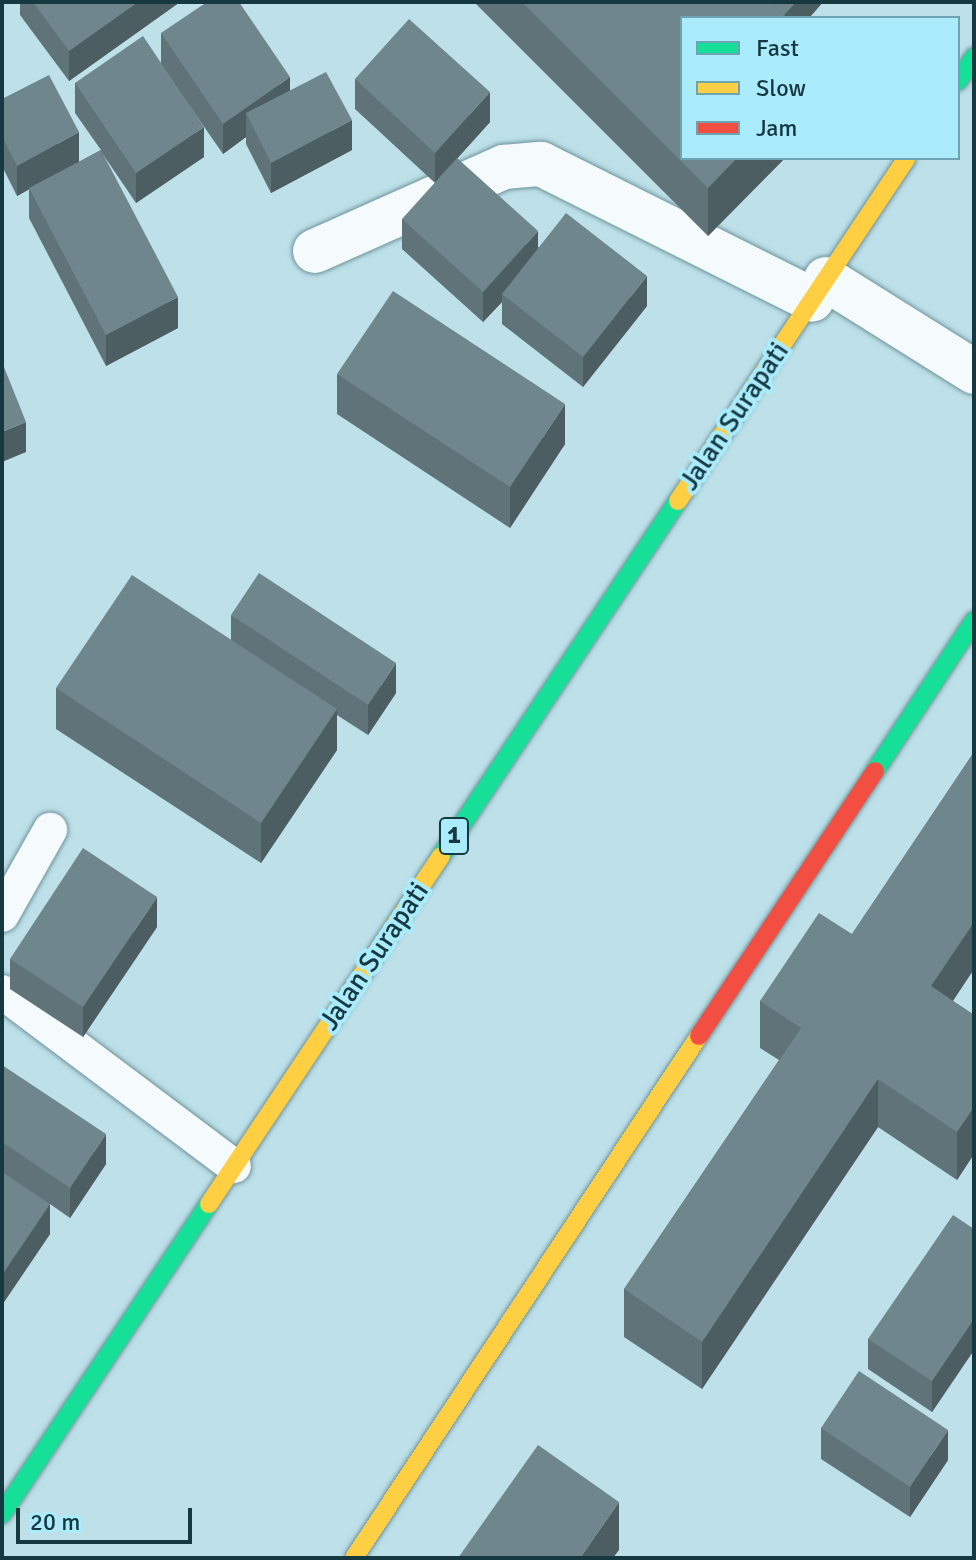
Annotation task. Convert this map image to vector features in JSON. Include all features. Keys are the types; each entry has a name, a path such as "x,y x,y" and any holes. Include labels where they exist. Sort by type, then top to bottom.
{"main road":[{"path":"960,78 974,57"},
{"name":"Jalan Surapati","path":"2,1514 906,160"},
{"path":"354,1558 974,621"}],"street":[{"path":"315,251 504,167 541,164 819,289 973,370"}],"lane":[{"path":"2,915 50,830"},
{"path":"2,992 234,1166"}],"building":[{"path":"33,2 138,2 69,51"},
{"path":"207,2 239,2 290,77 223,124 161,33"},
{"path":"522,2 771,2 785,16 680,16 680,160"},
{"path":"771,2 796,2 784,15"},
{"path":"409,19 490,92 435,153 355,79"},
{"path":"143,36 204,127 136,173 75,83"},
{"path":"326,72 352,120 271,163 246,113"},
{"path":"49,75 79,132 17,166 2,136 2,99"},
{"path":"101,150 178,297 106,335 29,188"},
{"path":"457,158 538,231 483,292 402,219"},
{"path":"680,160 735,160 708,188"},
{"path":"566,213 647,276 583,357 502,294"},
{"path":"393,291 565,404 510,487 337,374"},
{"path":"2,362 26,422 2,432"},
{"path":"259,573 396,663 368,705 231,615"},
{"path":"132,575 337,709 261,823 56,688"},
{"path":"974,752 974,922 931,986 974,1015 974,1107 957,1132 878,1079 702,1342 624,1289 801,1028 760,1001 819,913 852,934"},
{"path":"83,848 157,897 83,1007 10,959"},
{"path":"2,1065 106,1134 70,1188 2,1142"},
{"path":"2,1172 50,1204 2,1275"},
{"path":"953,1215 974,1229 974,1319 932,1381 868,1339"},
{"path":"859,1371 948,1430 910,1487 821,1428"},
{"path":"538,1445 619,1502 580,1558 458,1558"}],"traffic: fast":[{"path":"960,78 974,57"},
{"path":"441,856 678,501"},
{"path":"875,771 974,621"},
{"path":"2,1514 209,1204"}],"traffic: slow":[{"path":"678,501 906,160"},
{"path":"209,1204 441,856"},
{"path":"354,1558 699,1036"}],"traffic: jam":[{"path":"699,1036 875,771"}]}
